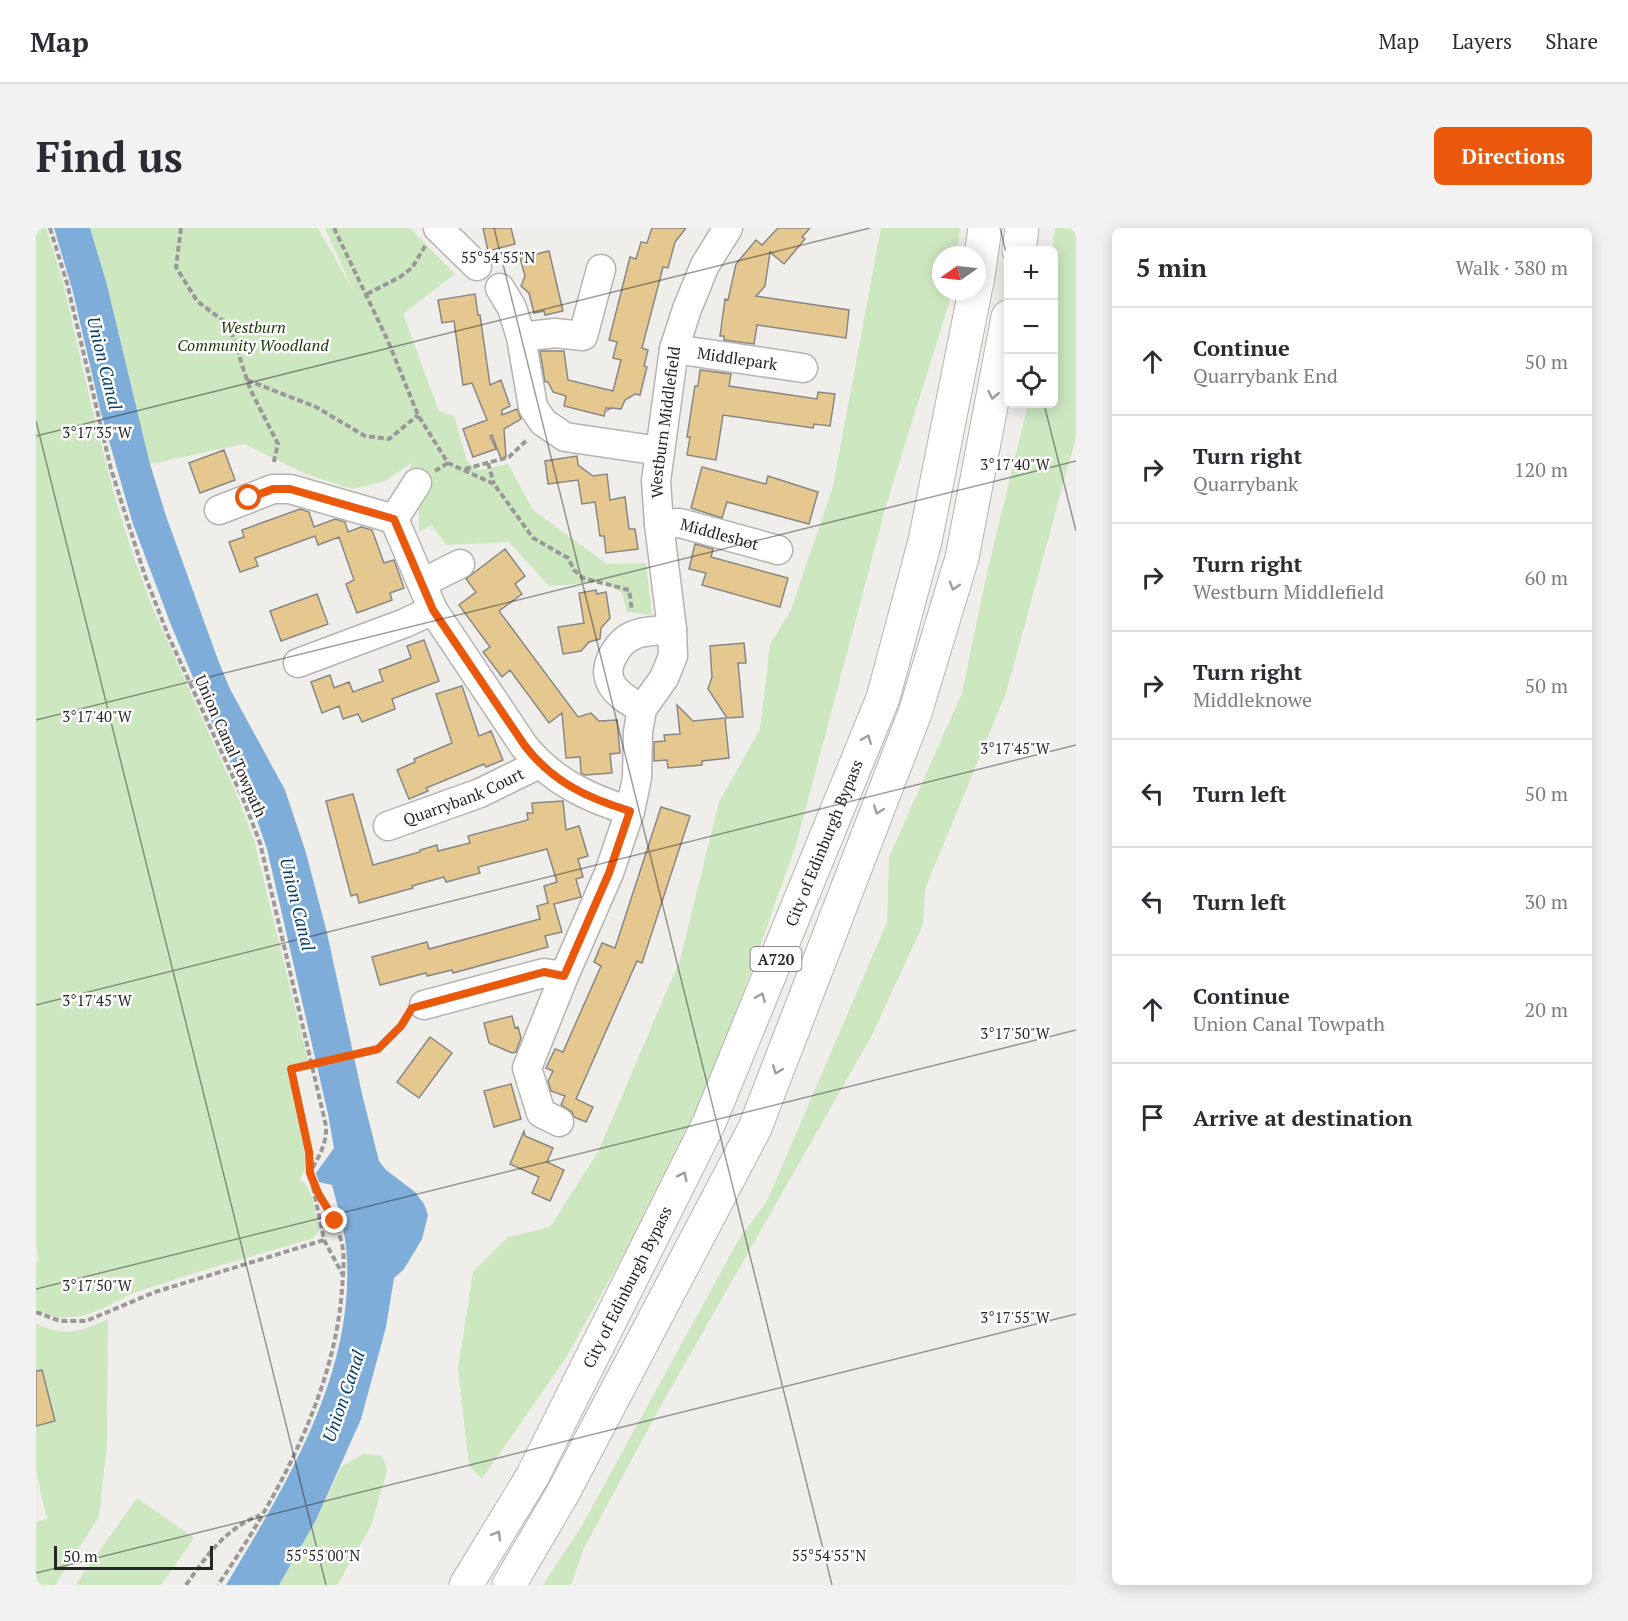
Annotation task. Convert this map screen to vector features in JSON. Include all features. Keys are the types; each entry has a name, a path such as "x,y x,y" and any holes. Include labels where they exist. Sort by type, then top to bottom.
{"highway":[{"path":"982,246 985,228"},
{"path":"1020,246 1022,228"},
{"name":"City of Edinburgh Bypass","path":"466,1585 532,1477 709,1123 883,698 925,541 973,300"},
{"name":"A720","path":"509,1585 568,1482 759,1117 915,714 962,558 1004,338"}],"street":[{"name":"Westburn Middlefield","path":"559,1122 541,1113 527,1068 609,873 630,811 637,778 638,732 642,709 664,678 673,656 656,482 674,349 705,265 728,228"},
{"path":"435,233 477,266"},
{"path":"521,337 555,333 583,336 601,269"},
{"path":"500,288 512,309 521,337 533,407 543,422 565,437 660,451"},
{"name":"Middlepark","path":"674,349 803,368"},
{"path":"394,519 417,483"},
{"path":"219,510 247,491 290,489 394,519"},
{"path":"394,519 433,610 539,764 582,794 630,811"},
{"name":"Middleshot","path":"659,524 680,523 778,550"},
{"path":"422,583 460,564"},
{"path":"298,663 405,623 433,610"},
{"path":"642,709 623,697 609,681 609,665 618,645 635,634 672,629"},
{"name":"Quarrybank Court","path":"388,826 480,793 539,764"},
{"path":"423,1005 544,972 564,976"}],"path":[{"name":"Union Canal Towpath","path":"50,228 67,283 111,469 144,573 168,635 244,801 264,857 327,1126 327,1138 310,1173"},
{"path":"181,228 176,267 197,301 229,325 247,380 278,444 273,461"},
{"path":"334,228 367,294 418,415 448,463 494,484"},
{"path":"367,294 412,268 435,233"},
{"path":"247,380 316,406 365,436 389,439 418,415"},
{"path":"464,469 509,457 534,434 543,422"},
{"path":"488,463 494,484 533,538 568,558 574,570 583,578 630,590 635,634"},
{"path":"343,1276 324,1240 310,1173 309,1152 291,1069 378,1049 401,1026 412,1008 423,1005"},
{"path":"218,1585 261,1514 297,1447 330,1362 340,1318 344,1260 339,1234 310,1173"},
{"path":"36,1312 60,1321 86,1321 155,1292 324,1240"},
{"path":"186,1585 220,1540 243,1522 261,1514"}],"green space":[{"path":"36,228 46,228 62,278 96,425 133,555 153,609 239,800 254,840 308,1061 286,1066 304,1150 305,1168 300,1180 311,1195 319,1230 314,1238 156,1285 91,1313 65,1318 50,1316 36,1309 36,1262 39,1261 36,1247"},
{"name":"Westburn Community Woodland","path":"90,228 318,228 354,292 325,228 410,228 455,274 403,314 439,411 454,416 467,461 479,470 508,464 533,510 607,564 646,563 652,615 627,612 622,593 604,582 549,586 509,542 447,545 431,525 419,532 419,509 431,490 409,469 412,463 385,481 352,489 306,474 244,444 150,464 106,281"},
{"path":"881,228 960,228 957,246 932,246 932,300 950,300 949,303 887,502 796,845 718,1064 655,1198 567,1356 482,1479 469,1466 458,1369 473,1272 508,1237 550,1227 598,1152 680,960 719,802 760,729 770,644 791,610 833,486"},
{"path":"1055,228 1076,228 1076,437 1006,693 925,889 923,925 871,1037 659,1409 583,1550 571,1585 543,1585 584,1522 739,1239 767,1201 887,922 889,857 962,693 986,577 1027,408 1058,408 1058,246 1053,246"},
{"path":"108,1319 107,1444 99,1517 55,1585 36,1585 36,1522 47,1519 36,1471 36,1426 55,1421 43,1371 36,1372 36,1324 57,1331 73,1332"},
{"path":"363,1454 380,1455 387,1471 371,1526 337,1585 279,1585 316,1520 341,1467"},
{"path":"137,1498 194,1538 161,1585 75,1585"}],"water":[{"name":"Union Canal","path":"54,228 90,228 106,281 150,464 166,516 230,689 285,790 306,853 327,933 379,1161 386,1170 415,1192 424,1204 428,1215 422,1239 404,1269 394,1278 386,1327 361,1419 316,1520 279,1585 226,1585 294,1466 329,1381 341,1338 347,1293 345,1239 332,1185 319,1182 316,1173 334,1148 267,849 255,814 218,737 171,625 133,524 101,413 73,292"}],"building":[{"path":"483,228 511,228 515,244 488,251"},
{"path":"652,228 686,228 675,242 668,268 663,267 642,348 648,350 644,366 647,367 640,395 635,394 625,400 621,409 608,410 609,408 606,408 604,416 564,406 566,396 553,392 548,382 545,382 540,351 564,351 568,380 613,391 621,360 613,358 617,342 609,340 630,257 636,259 641,242 647,243"},
{"path":"778,228 810,228 802,237 805,239 784,264 770,252 765,286 756,296 849,310 846,338 757,325 754,344 724,340 724,336 720,336 725,299 728,300 736,264 756,240 762,245"},
{"path":"549,251 563,311 545,315 544,311 534,313 529,293 521,286 525,276 520,258"},
{"path":"475,294 490,385 501,380 510,406 502,410 502,415 517,409 521,419 504,429 506,457 501,459 492,435 490,436 496,449 473,457 463,429 487,420 472,383 463,385 454,321 442,323 438,300"},
{"path":"700,370 731,374 729,386 817,399 818,392 835,394 830,426 814,424 813,428 723,415 716,460 687,455 690,437 687,437 695,386 698,386"},
{"path":"224,450 235,480 200,493 189,463"},
{"path":"577,456 578,465 593,476 607,474 610,500 625,497 629,529 635,529 638,549 606,553 604,536 600,536 595,502 582,504 578,480 548,484 545,461"},
{"path":"702,467 766,484 768,476 818,492 809,524 727,502 722,518 691,508"},
{"path":"300,509 309,512 314,527 335,519 345,522 348,532 361,527 372,530 384,563 394,560 404,588 390,593 392,600 357,613 346,584 354,580 339,537 318,545 315,536 255,558 258,566 240,572 229,542 244,537 242,530"},
{"path":"695,544 713,549 711,557 788,578 780,607 702,585 706,573 689,569"},
{"path":"505,549 525,576 515,584 522,594 499,611 578,717 591,713 599,721 617,720 620,753 610,754 612,773 585,775 581,773 580,757 566,758 562,713 549,723 510,670 502,677 483,652 490,647 459,605 476,592 466,579"},
{"path":"596,590 597,594 606,592 610,618 601,628 600,639 589,642 581,651 563,654 558,627 584,623 579,593"},
{"path":"317,594 328,624 281,641 270,611"},
{"path":"424,640 439,681 392,699 395,709 362,722 358,714 343,719 339,706 322,713 311,682 330,675 334,688 349,682 353,692 383,681 379,670 411,658 407,646"},
{"path":"744,643 746,663 738,663 743,717 727,718 708,689 712,677 710,646"},
{"path":"462,686 479,736 491,731 503,760 486,767 484,764 426,788 428,791 409,799 397,770 415,762 414,759 452,743 436,694"},
{"path":"677,705 693,721 725,718 729,758 702,761 702,765 668,768 667,760 654,761 654,742 665,741 664,735 680,734"},
{"path":"353,794 373,865 437,845 438,851 470,843 468,836 528,820 527,813 533,813 532,803 563,801 566,830 579,826 588,856 578,859 583,877 576,879 581,897 554,904 562,932 545,936 548,947 453,973 452,970 427,976 426,973 380,985 372,957 427,942 429,949 540,919 537,906 548,903 544,886 557,882 547,849 478,867 480,873 446,882 444,877 359,903 357,894 351,896 326,801"},
{"path":"661,807 690,816 642,963 637,961 576,1099 593,1107 586,1122 574,1117 572,1112 561,1105 565,1096 551,1091 548,1081 553,1071 546,1068 555,1049 563,1052 601,966 594,962 602,943 615,948"},
{"path":"512,1016 521,1038 516,1052 512,1053 489,1043 484,1023"},
{"path":"430,1037 452,1053 419,1098 397,1082"},
{"path":"511,1084 521,1119 494,1127 484,1091"},
{"path":"524,1131 525,1136 553,1148 547,1162 564,1170 550,1201 532,1193 539,1177 510,1164"},
{"path":"42,1370 55,1421 36,1426 36,1371"}],"route":[{"path":"249,498 273,489 290,489 394,519 433,610 539,764 582,794 630,811 609,873 564,976 544,972 412,1008 401,1026 378,1049 291,1069 309,1152 310,1173 318,1193 335,1221"}]}
